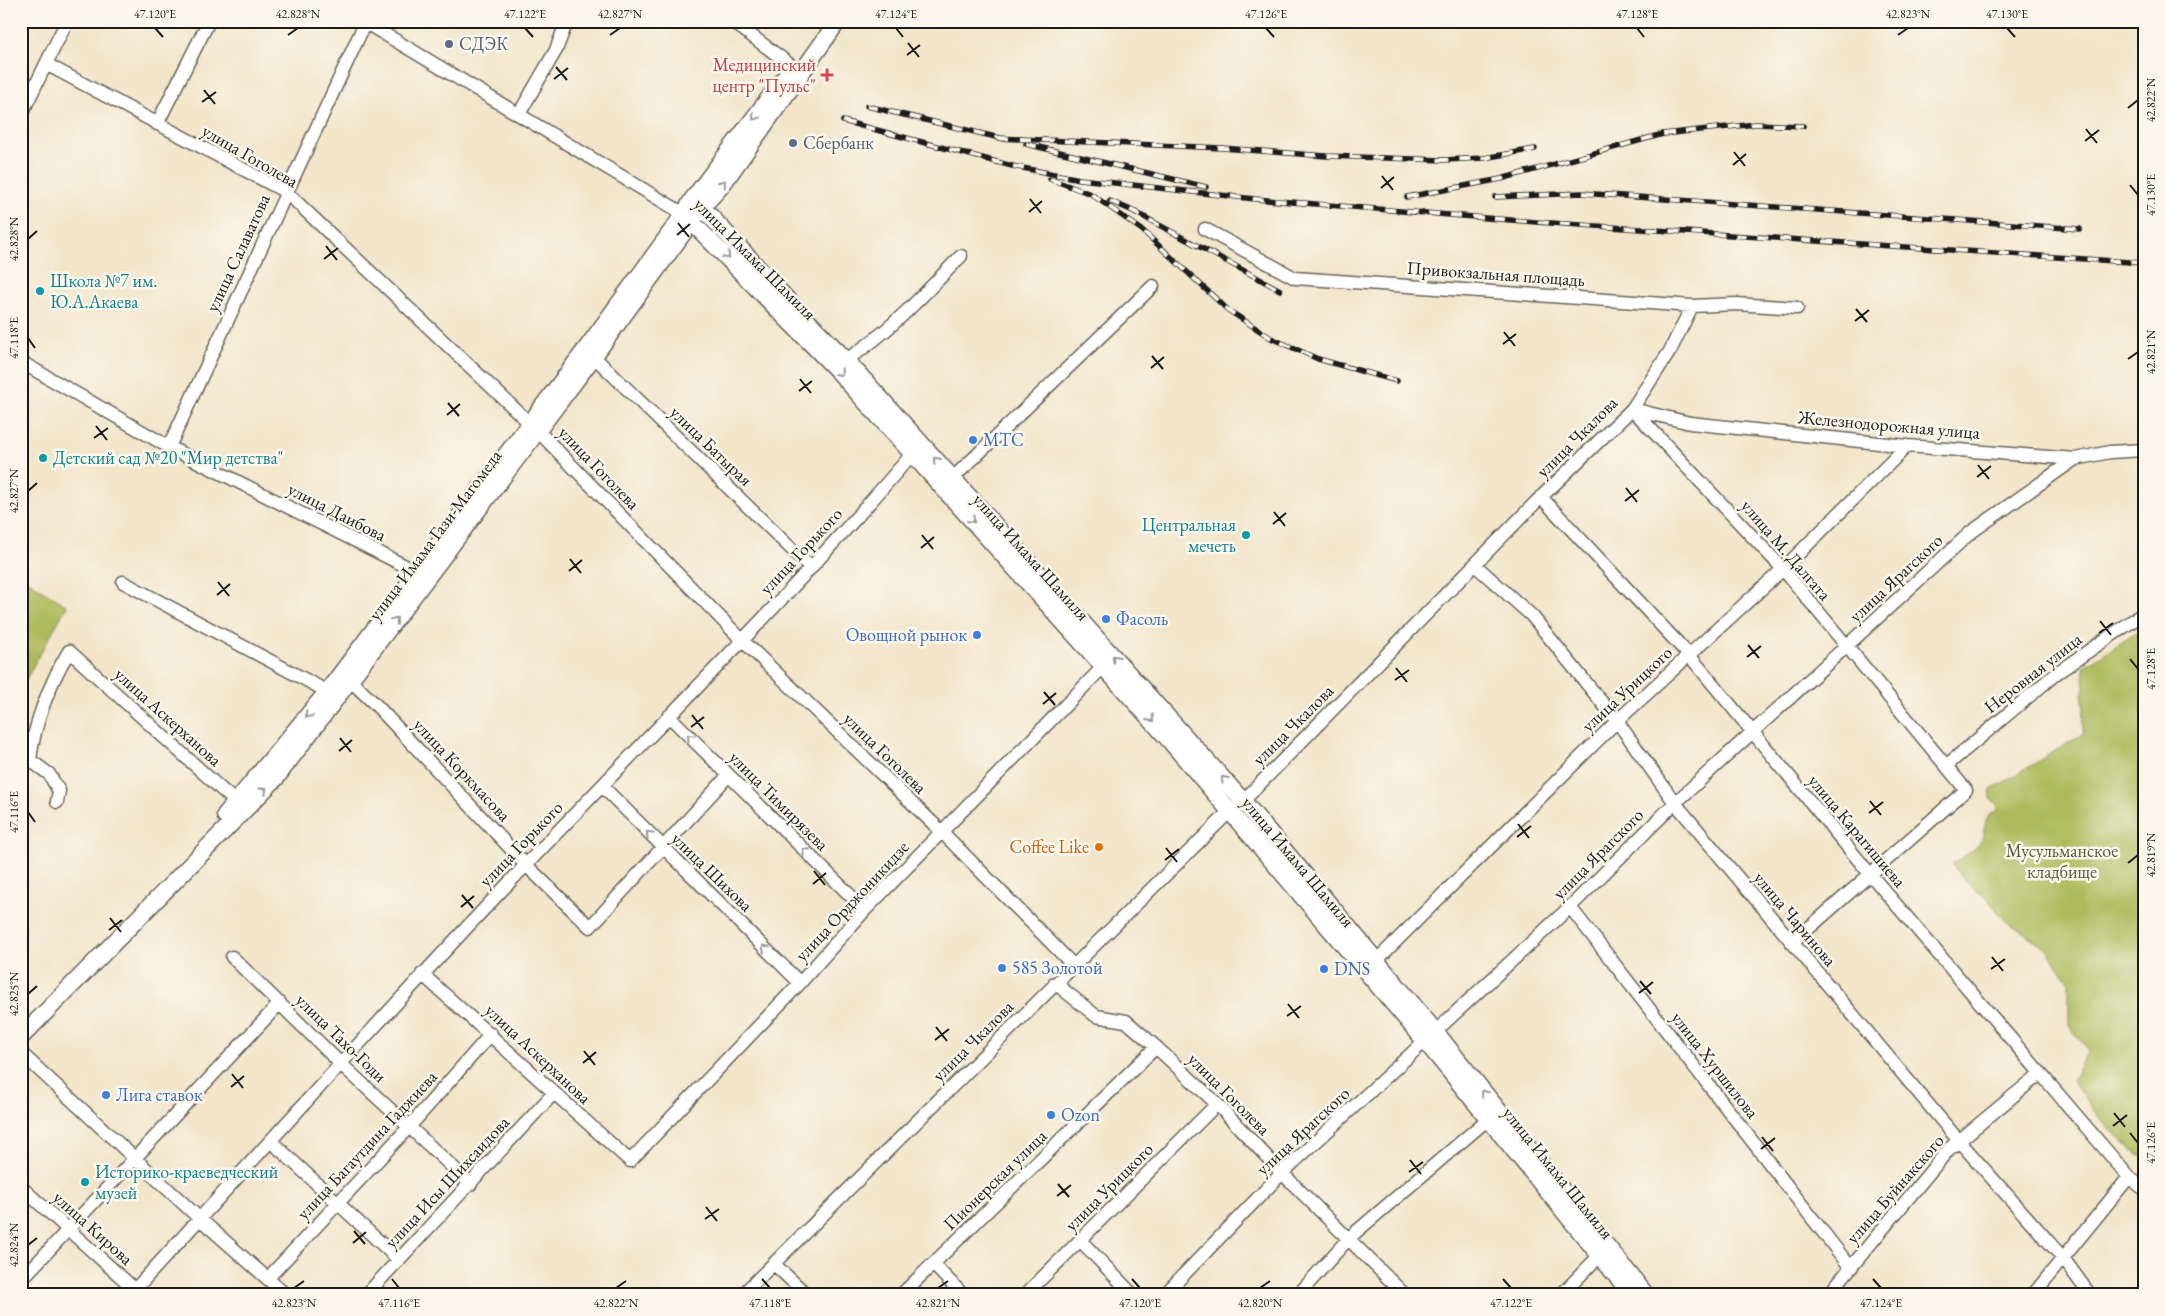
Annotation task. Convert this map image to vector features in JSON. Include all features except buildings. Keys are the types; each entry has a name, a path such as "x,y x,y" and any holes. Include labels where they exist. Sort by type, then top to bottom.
{"main road":[{"path":"21,1037 241,806 332,694 590,353 693,211 722,185 797,70 825,21"},
{"path":"797,70 838,21"},
{"name":"улица Имама Шамиля","path":"693,211 785,298 846,360 916,448 1103,667 1430,1036 1604,1251 1632,1295"},
{"name":"улица Имама Шамиля","path":"693,211 838,371 916,448 953,478 1243,801 1378,963 1488,1119 1604,1251 1646,1295"},
{"name":"улица Имама Гази-Магомеда","path":"332,694 350,680 422,574"},
{"path":"21,1025 241,806"}],"street":[{"path":"21,115 67,21"},
{"path":"157,124 209,21"},
{"path":"519,114 556,50 567,21"},
{"path":"732,21 797,70"},
{"name":"улица Имама Шамиля","path":"365,22 519,114 693,211"},
{"name":"улица Салаватова","path":"169,446 365,22"},
{"name":"улица Гоголева","path":"46,64 286,192 533,427 742,640 942,832 1074,966"},
{"name":"Привокзальная площадь","path":"1205,229 1295,278 1692,306 1736,304 1797,308"},
{"path":"846,360 867,347 908,311 961,256"},
{"path":"953,478 1153,286"},
{"name":"улица Чкалова","path":"742,1295 1055,983 1230,811 1243,801 1541,497 1632,409 1670,351 1692,306"},
{"name":"улица Батырая","path":"590,353 811,568"},
{"name":"улица Даибова","path":"21,362 169,446 422,574"},
{"name":"Железнодорожная улица","path":"1632,409 1690,423 1907,446 2075,459 2110,452 2144,450"},
{"name":"улица М. Далгата","path":"1632,409 1783,569 1846,648 1947,765 1966,790 1870,874"},
{"name":"улица Урицкого","path":"1378,963 1379,958 1617,721 1783,569 1907,446"},
{"name":"улица Горького","path":"135,1293 422,974 811,568 916,448"},
{"name":"улица Ярагского","path":"1164,1295 1282,1173 1570,907 1675,803 1970,533 2075,459"},
{"name":"улица Карагишиева","path":"1541,497 1689,656 1870,874 2129,1177 2144,1189"},
{"name":"улица Чаринова","path":"1475,565 1532,616 1617,721 1675,803 1960,1141 2063,1258 2090,1295"},
{"path":"123,582 332,694"},
{"name":"Неровная улица","path":"1947,765 2058,672 2144,613"},
{"name":"улица Аскерханова","path":"57,802 59,791 49,774 30,760 32,743 44,706 56,672 68,650 241,806"},
{"name":"улица Орджоникидзе","path":"630,1160 800,982 865,910 1103,667"},
{"name":"улица Коркмасова","path":"350,680 376,705 526,865 590,927 662,848"},
{"name":"улица Тимирязева","path":"669,716 865,910"},
{"path":"662,848 728,776"},
{"name":"улица Шихова","path":"602,786 662,848 800,982"},
{"path":"1792,943 1870,874"},
{"name":"улица Хуршилова","path":"1570,907 1851,1268"},
{"name":"улица Тахо-Годи","path":"232,957 280,1002 342,1065 470,1184"},
{"name":"улица Аскерханова","path":"422,974 630,1160"},
{"name":"улица Гоголева","path":"1055,983 1096,1016 1126,1021 1156,1047 1217,1104 1282,1173 1350,1238 1405,1295"},
{"path":"21,1280 280,1002"},
{"name":"улица Багаутдина Гаджиева","path":"268,1278 410,1127 491,1034"},
{"name":"Пионерская улица","path":"901,1295 1156,1047"},
{"path":"21,1053 200,1219 286,1295"},
{"name":"улица Буйнакского","path":"1828,1295 1949,1150 2041,1073"},
{"name":"улица Исы Шихсаидова","path":"366,1295 554,1093"},
{"name":"улица Урицкого","path":"1025,1295 1217,1104"},
{"path":"1298,1295 1350,1238 1488,1119"},
{"path":"271,1141 399,1260"},
{"path":"2033,1295 2129,1177"},
{"name":"улица Кирова","path":"21,1187 135,1293"},
{"path":"1080,1240 1133,1295"},
{"path":"1561,1295 1604,1251"},
{"path":"774,1264 807,1295"},
{"path":"933,1264 963,1295"}],"green space":[{"path":"21,576 67,606 21,688"},
{"name":"Мусульманское кладбище","path":"2144,628 2144,1157 2121,1141 2112,1132 2095,1112 2072,1079 2089,1051 2069,1025 2069,982 2046,948 2005,920 1984,895 1974,890 1951,864 1977,847 1982,839 1988,816 1990,813 1998,811 1997,803 1990,799 1991,790 2083,734 2084,707 2082,694 2085,687 2083,667"}],"railway":[{"path":"867,106 1004,139"},
{"path":"843,121 1012,166 1080,179 1255,199 1536,222 2144,263"},
{"path":"1407,197 1501,179 1663,134 1756,124 1803,126"},
{"path":"998,138 1222,148 1326,156 1444,160 1484,158 1535,149"},
{"path":"1026,144 1206,187"},
{"path":"1050,179 1091,194 1142,230 1228,310 1271,338 1318,359 1397,381"},
{"path":"1495,197 1581,193 2080,229"},
{"path":"1110,201 1133,211 1280,290"}],"place":[{"name":"СДЭК","path":"449,44"},
{"name":"Медицинский центр \"Пульс\"","path":"827,75"},
{"name":"Сбербанк","path":"793,143"},
{"name":"Школа №7 им. Ю.А.Акаева","path":"40,291"},
{"name":"МТС","path":"973,440"},
{"name":"Детский сад №20 \"Мир детства\"","path":"43,458"},
{"name":"Центральная мечеть","path":"1246,535"},
{"name":"Фасоль","path":"1106,619"},
{"name":"Овощной рынок","path":"977,635"},
{"name":"Coffee Like","path":"1099,847"},
{"name":"585 Золотой","path":"1002,968"},
{"name":"DNS","path":"1324,969"},
{"name":"Лига ставок","path":"106,1095"},
{"name":"Ozon","path":"1051,1115"},
{"name":"Историко-краеведческий музей","path":"85,1182"}]}
